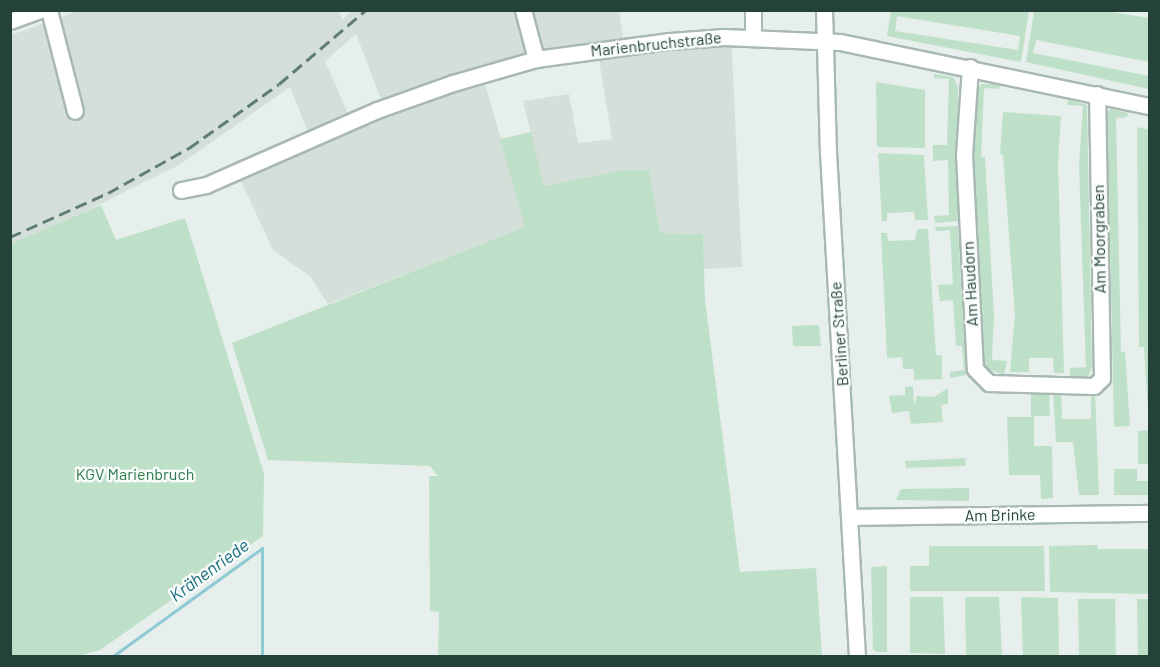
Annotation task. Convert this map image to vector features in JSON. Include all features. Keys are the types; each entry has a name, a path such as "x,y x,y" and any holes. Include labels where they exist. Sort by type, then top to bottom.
{"street":[{"path":"10,21 40,10"},
{"path":"49,10 75,111"},
{"path":"523,10 536,59"},
{"path":"753,10 753,38"},
{"name":"Berliner Straße","path":"824,10 857,657"},
{"name":"Marienbruchstraße","path":"181,190 206,185 415,95 536,59 630,45 753,38 824,41 970,67 1149,106"},
{"name":"Am Haudorn","path":"970,67 964,154 975,369 989,383 1100,384"},
{"name":"Am Moorgraben","path":"1096,94 1100,384"},
{"name":"Am Brinke","path":"850,518 1149,513"}],"shaded area":[{"path":"339,10 342,20 352,10 619,10 623,37 731,31 742,267 704,269 703,234 660,233 618,171 544,186 523,101 569,94 578,143 612,139 596,41 480,66 526,227 328,304 311,277 273,250 234,166 308,132 290,87 179,165 48,230 11,244 11,35 78,11","holes":["356,34 381,99 348,114 325,61"]}],"green space":[{"path":"891,11 1029,11 1021,62 887,36","holes":["897,16 1020,36 1018,50 895,31"]},
{"path":"1034,11 1105,11 1149,18 1149,62 1036,40 1033,53 1149,76 1149,89 1026,62"},
{"path":"934,74 953,77 958,87 958,221 935,223 934,216 949,215 948,160 933,161 933,145 947,145 949,79 934,78"},
{"path":"876,82 925,90 925,148 877,147"},
{"path":"982,84 1000,84 999,89 984,88 981,157 985,157 994,317 992,360 1007,361 1004,375 983,367 974,156 976,88"},
{"path":"1068,100 1087,105 1092,367 1087,379 1070,380 1070,368 1086,367 1079,166 1083,106 1067,105"},
{"path":"1111,109 1128,113 1127,117 1116,118 1121,352 1125,352 1130,426 1114,427 1107,112"},
{"path":"1003,112 1061,116 1058,162 1064,373 1054,373 1053,358 1029,358 1029,372 1010,372 1015,316 1003,155 1000,154"},
{"path":"1137,127 1150,130 1149,428 1144,347 1139,347"},
{"path":"531,132 544,186 618,171 649,170 660,233 703,234 705,300 740,572 816,568 822,656 438,656 439,612 430,611 429,476 438,476 430,466 268,460 232,343 525,227 500,139"},
{"path":"878,153 924,155 928,220 915,220 914,212 887,213 887,221 882,221"},
{"name":"KGV Marienbruch","path":"101,205 116,240 185,218 264,474 263,536 100,650 78,656 11,656 11,244"},
{"path":"958,226 966,375 950,378 950,372 964,370 962,346 956,346 953,300 940,301 938,285 953,284 950,230 936,231 935,227"},
{"path":"917,229 928,229 936,355 942,355 942,379 914,380 914,369 903,369 902,357 887,358 881,233 887,233 888,241 915,240"},
{"path":"819,325 821,346 793,346 792,326"},
{"path":"913,386 914,406 917,396 934,397 948,388 948,404 941,405 943,422 911,424 909,411 892,413 889,396 905,395 905,387"},
{"path":"1031,391 1049,391 1050,416 1034,416 1034,446 1052,446 1053,498 1041,499 1040,475 1009,475 1007,417 1031,417"},
{"path":"1053,392 1061,392 1062,419 1091,419 1091,392 1095,392 1099,495 1079,495 1073,442 1056,442"},
{"path":"1149,430 1149,464 1138,464 1138,431"},
{"path":"965,458 966,466 906,468 905,461"},
{"path":"1114,469 1137,469 1137,481 1149,481 1149,495 1114,495"},
{"path":"969,488 969,501 896,500 901,489"},
{"path":"1097,545 1098,549 1149,549 1149,594 1050,592 1049,546"},
{"path":"929,546 1044,546 1045,591 910,591 910,566 929,566"},
{"path":"887,566 887,652 877,652 873,649 871,567"},
{"path":"910,597 943,597 945,654 910,653"},
{"path":"965,597 999,597 1002,656 966,655"},
{"path":"1021,597 1058,598 1059,656 1023,656"},
{"path":"1078,599 1115,599 1116,656 1079,656"},
{"path":"1137,599 1149,599 1149,656 1138,656"}],"waterway":[{"name":"Krähenriede","path":"113,656 262,548 262,656"}],"railway":[{"path":"10,237 108,193 189,148 279,84 366,10"}]}
